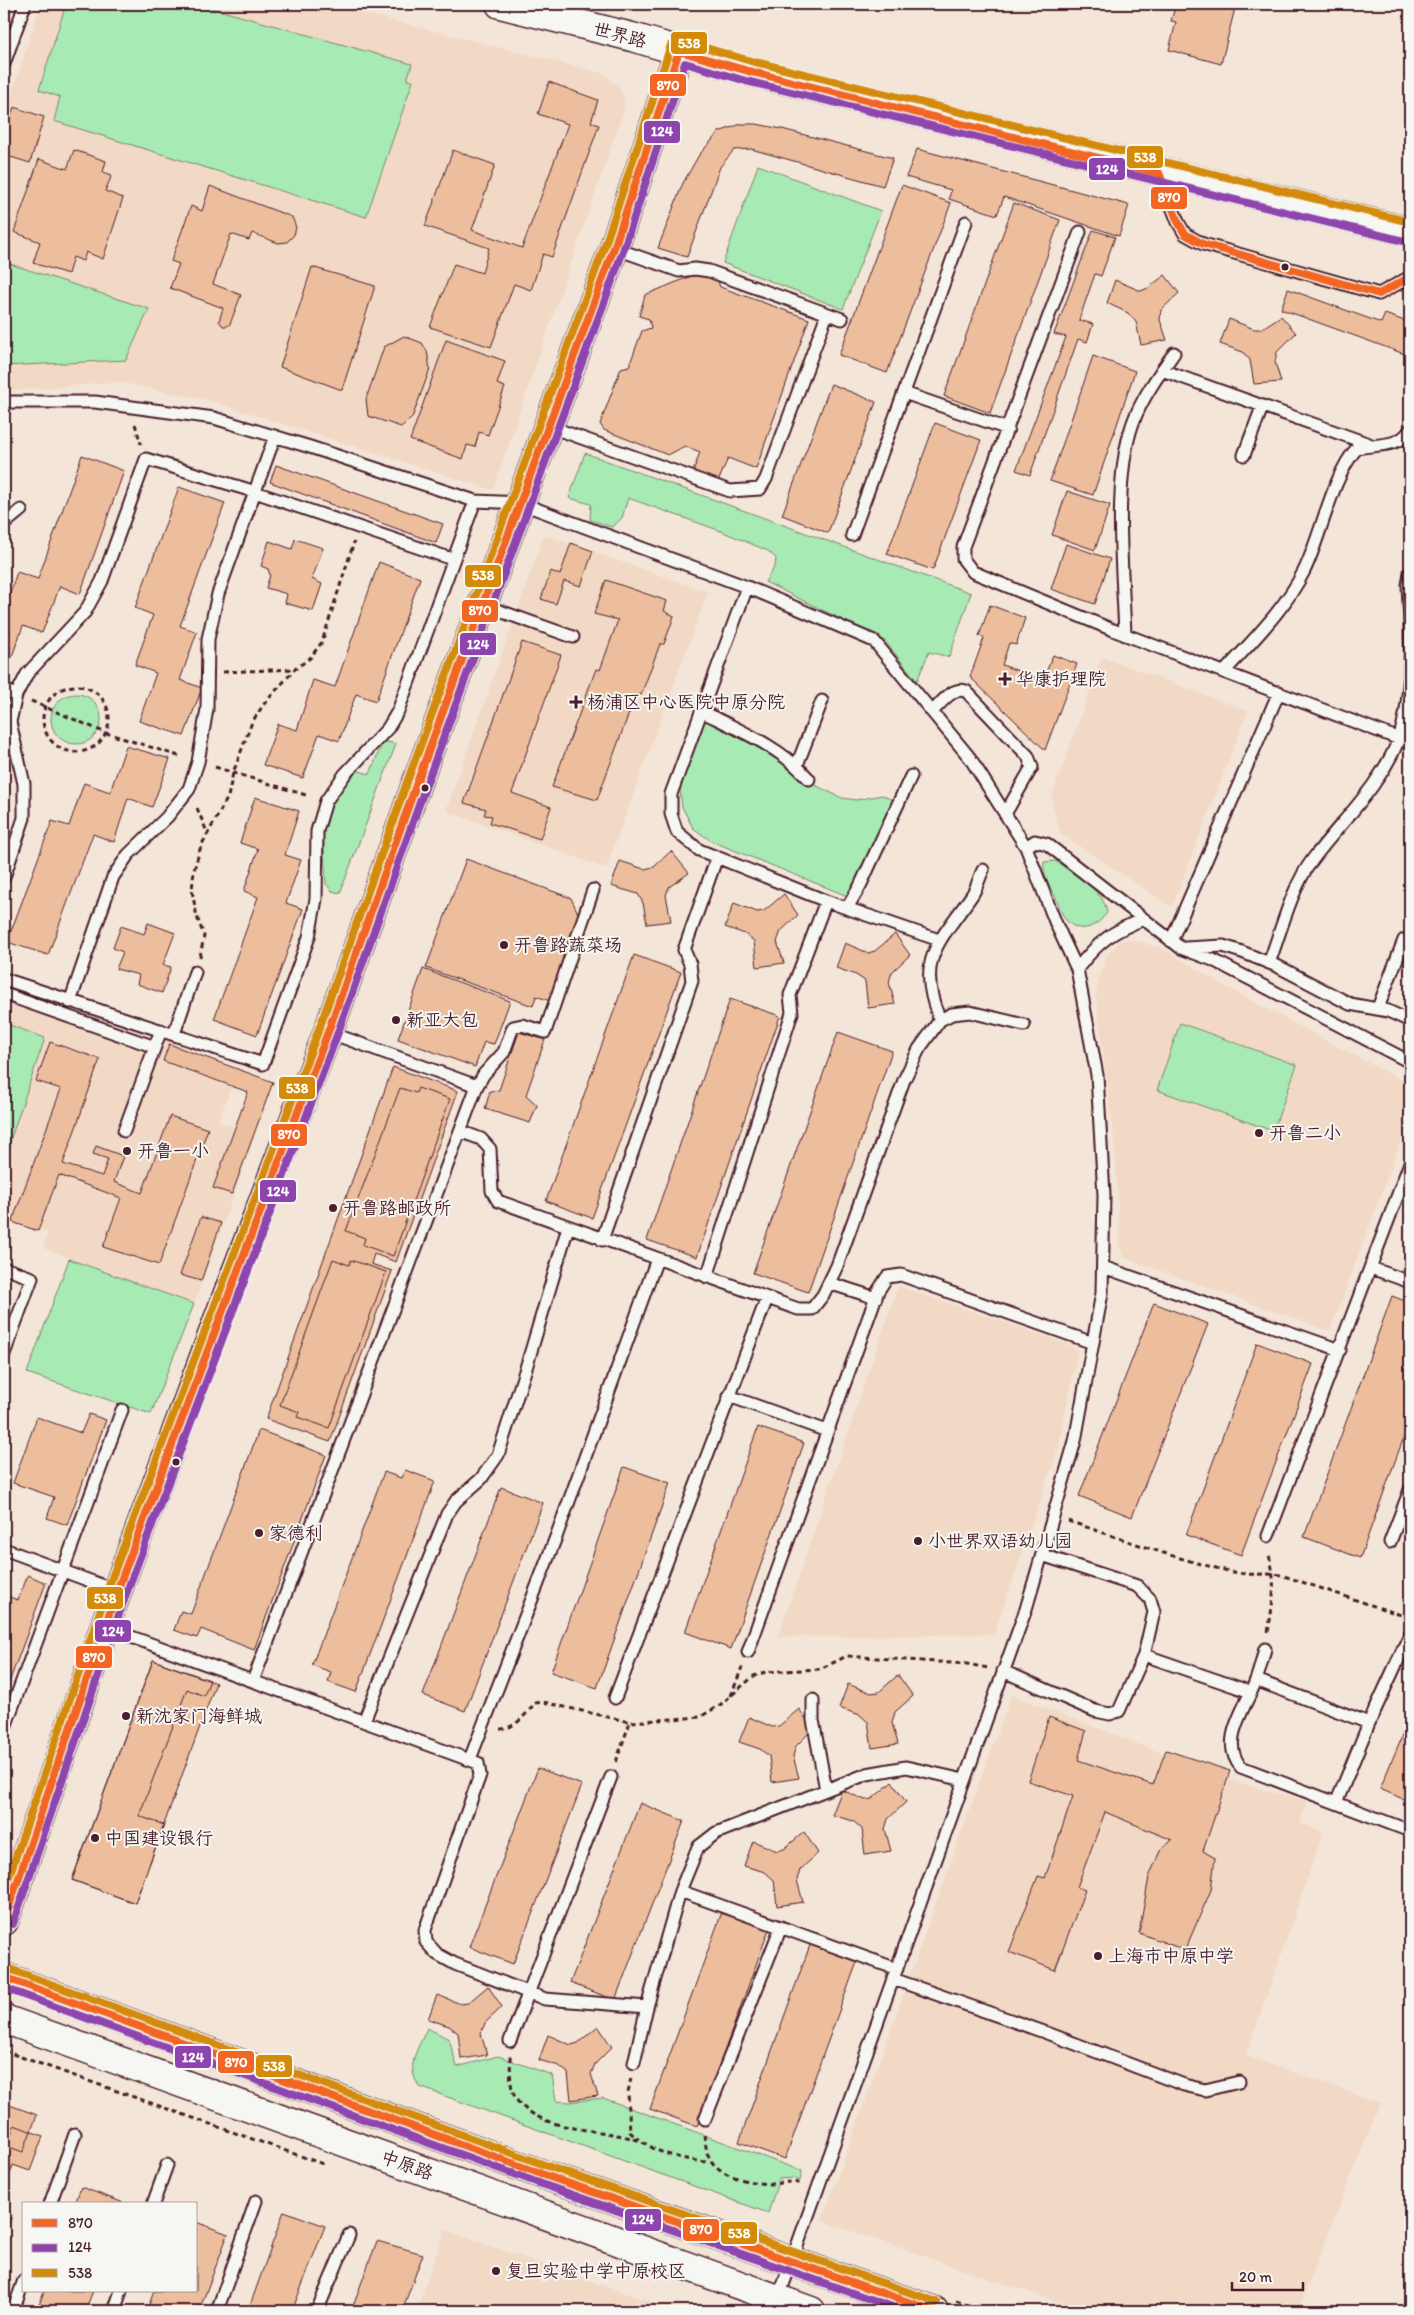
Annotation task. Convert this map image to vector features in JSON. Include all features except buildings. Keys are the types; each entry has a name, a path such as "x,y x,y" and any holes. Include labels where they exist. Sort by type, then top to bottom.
{"street":[{"name":"世界路","path":"500,4 748,71 1159,173 1410,232"},
{"path":"4,1921 104,1627 225,1301 328,1032 614,248 679,51"},
{"path":"4,1977 792,2263 934,2311"},
{"name":"中原路","path":"4,2019 811,2311"}],"lane":[{"path":"4,64 25,4"},
{"path":"1159,173 1178,222 1185,234 1203,244 1379,294 1410,277"},
{"path":"852,536 966,222"},
{"path":"1080,232 963,547 963,560 973,572 1124,634 1410,743"},
{"path":"614,248 679,271 695,269 709,271 842,319"},
{"path":"548,426 730,491 760,489 766,479 827,314"},
{"path":"1124,634 1121,501 1124,457 1136,416 1152,384 1174,353"},
{"path":"1162,370 1370,445"},
{"path":"904,393 1008,429"},
{"path":"4,402 95,402 214,418 475,501 520,503 747,587 874,642 970,758 1026,847 1056,924 1077,969 1097,1075 1104,1195 1102,1293 1075,1441 1026,1609 778,2300"},
{"path":"1244,455 1262,407"},
{"path":"1225,671 1287,600 1304,571 1343,470 1352,453 1357,448 1393,443 1407,435 1410,430"},
{"path":"70,1002 113,877 128,855 167,817 189,789 204,738 207,709 206,673 208,639 218,594 275,436"},
{"path":"4,877 24,818 24,784 10,722 16,695 27,674 85,612 102,581 146,459 359,526 452,559"},
{"path":"4,980 264,1064 309,937 316,900 317,831 326,801 345,774 388,728 398,711 452,559 475,501"},
{"path":"4,524 21,510"},
{"path":"1269,963 1301,880 1312,860 1375,785 1399,738 1410,689 1408,585 1410,572"},
{"path":"747,587 671,794 671,814 677,832 699,850 826,901 939,940"},
{"path":"483,605 574,637"},
{"path":"932,712 954,691 960,689 966,691 1028,756 1032,767 1005,814"},
{"path":"4,690 16,695"},
{"path":"1171,941 1280,692"},
{"path":"797,765 822,701"},
{"path":"701,711 774,749 797,765 809,779"},
{"path":"847,908 860,886 911,776"},
{"path":"1026,847 1035,841 1047,844 1181,948 1213,960 1410,1062"},
{"path":"602,1240 692,981 690,964 684,950 717,857"},
{"path":"940,1020 930,998 929,975 932,956 939,940 973,894 983,870"},
{"path":"254,1681 477,1086 484,1074 504,1052 512,1027 522,1024 545,1032 593,890"},
{"path":"707,1277 792,1012 790,995 826,901"},
{"path":"1077,969 1094,948 1107,937 1119,929 1144,919"},
{"path":"1378,1008 1404,940"},
{"path":"1181,948 1223,946 1269,963 1350,1004 1378,1008 1410,1021"},
{"path":"174,1034 195,972"},
{"path":"4,994 155,1047"},
{"path":"460,1131 481,1139 490,1149 492,1191 498,1201 798,1309 812,1309 823,1295 829,1283 904,1080 919,1049 940,1020 952,1014 970,1012 1024,1025"},
{"path":"124,1131 161,1030"},
{"path":"328,1032 477,1086"},
{"path":"1268,1536 1410,1163"},
{"path":"364,1721 446,1514 456,1501 481,1479 498,1455 525,1373 568,1227"},
{"path":"470,1760 556,1537 658,1259"},
{"path":"1103,1267 1340,1350"},
{"path":"4,1268 32,1278 4,1354"},
{"path":"1371,1268 1410,1282"},
{"path":"748,1652 876,1298 887,1277 901,1275 1093,1343"},
{"path":"829,1283 876,1298"},
{"path":"615,1698 767,1298"},
{"path":"729,1396 828,1431"},
{"path":"4,1730 122,1410"},
{"path":"1390,1542 1410,1490"},
{"path":"4,1549 118,1591"},
{"path":"1003,1671 1095,1711 1110,1714 1119,1711 1144,1655 1154,1612 1150,1599 1137,1586 1042,1554"},
{"path":"104,1627 478,1762 480,1775 425,1930 426,1942 437,1954 455,1964 545,1999 647,2007"},
{"path":"1337,1801 1368,1723 1410,1634"},
{"path":"1265,1649 1256,1680 1235,1728 1232,1748 1234,1759 1241,1766 1337,1801 1410,1831"},
{"path":"1144,1655 1251,1692"},
{"path":"1256,1680 1368,1723"},
{"path":"813,1700 813,1720 826,1790"},
{"path":"634,2063 647,2007 680,1891 698,1847 716,1833 867,1774 906,1767 964,1780"},
{"path":"510,2040 530,1993 611,1777"},
{"path":"680,1891 781,1928 1184,2085 1205,2090 1239,2082"},
{"path":"705,2119 781,1928"},
{"path":"51,2202 75,2134"},
{"path":"154,2202 167,2165"},
{"path":"217,2311 256,2201"},
{"path":"317,2311 349,2235"},
{"path":"13,2311 22,2286"},
{"path":"114,2311 121,2292"}],"path":[{"path":"130,406 146,459"},
{"path":"195,972 204,936 197,917 192,891 194,870 201,846 228,797 233,772 252,722 264,704 295,670 310,658 322,642 359,526"},
{"path":"206,673 295,670"},
{"path":"71,686 86,687 100,695 106,704 109,716 106,733 101,741 91,749 66,752 54,744 45,733 42,722 44,706 58,690 71,686"},
{"path":"44,706 106,733"},
{"path":"189,789 207,833"},
{"path":"1053,1516 1171,1554 1239,1573 1274,1573 1410,1618"},
{"path":"1265,1649 1274,1596 1274,1573 1267,1548 1268,1536"},
{"path":"731,1696 748,1652"},
{"path":"482,1728 507,1729 521,1719 534,1703 543,1702 630,1722 700,1717 720,1705 754,1676 765,1672 820,1669 847,1656 967,1664 1003,1671"},
{"path":"611,1777 630,1722"},
{"path":"510,2040 511,2085 519,2103 535,2115 554,2123 640,2141"},
{"path":"634,2063 628,2092 630,2132 640,2141 656,2150 683,2159 712,2162"},
{"path":"705,2119 703,2138 707,2154 718,2169 749,2181 774,2184 793,2181 818,2189"}],"shaded area":[{"path":"41,4 326,4 602,73 617,85 624,97 624,109 493,490 207,400 118,382 4,391 4,117"},
{"name":"杨浦区中心医院中原分院","path":"544,535 708,592 606,868 446,811"},
{"path":"1102,657 1248,711 1173,904 1170,906 1061,834 1053,807 1052,796"},
{"name":"开鲁二小","path":"1127,939 1162,948 1228,988 1410,1085 1410,1117 1330,1331 1125,1258 1120,1247 1115,1148 1096,996 1099,976 1106,957 1119,942"},
{"name":"开鲁一小","path":"4,984 197,1049 188,1071 231,1088 218,1121 255,1136 194,1304 43,1248 48,1233 4,1218"},
{"name":"小世界双语幼儿园","path":"898,1286 1065,1343 1078,1350 1058,1449 994,1634 778,1637"},
{"name":"上海市中原中学","path":"1011,1695 1237,1782 1306,1801 1300,1823 1323,1832 1246,2056 1380,2103 1298,2311 1084,2311 822,2221"},
{"name":"复旦实验中学中原校区","path":"445,2230 676,2311 416,2311"}],"green space":[{"path":"66,4 197,4 412,64 407,80 413,81 366,217 54,121 60,97 39,90"},
{"path":"758,165 881,211 843,309 723,263"},
{"path":"4,262 149,309 126,360 4,366"},
{"path":"585,453 971,593 949,657 929,652 917,681 884,640 765,582 775,566 776,558 768,551 721,531 628,498 622,518 612,527 590,520 591,504 569,498"},
{"path":"71,694 81,694 94,701 101,714 101,724 94,737 81,744 71,744 62,740 55,733 51,724 51,714 55,705 62,698"},
{"path":"703,715 785,760 804,780 842,798 856,800 882,795 894,801 850,897 711,841 693,828 682,807 680,791"},
{"path":"383,741 396,744 340,893 332,891 326,884 324,827 326,816 337,792 355,770 370,774"},
{"path":"1056,861 1101,897 1107,913 1099,922 1089,927 1079,928 1073,926 1064,917 1044,872 1044,862"},
{"path":"4,1023 45,1038 4,1158"},
{"path":"1180,1023 1297,1065 1273,1131 1157,1090"},
{"path":"69,1259 194,1304 151,1414 27,1373"},
{"path":"427,2028 449,2039 457,2067 498,2056 552,2075 556,2101 570,2102 603,2098 802,2171 800,2181 793,2178 779,2179 768,2213 420,2087 415,2079 413,2065 414,2058"}],"transit line":[{"name":"538","path":"4,1891 108,1588 319,1029 407,782 605,245 671,45 682,41 751,61 1410,222"},
{"name":"870","path":"4,1921 117,1591 328,1032 416,785 614,248 679,51 748,71 1159,173 1178,222 1185,234 1203,244 1379,294 1410,277"},
{"name":"124","path":"13,1924 126,1594 337,1035 425,788 623,251 685,63 746,81 1408,242"},
{"name":"538","path":"7,1968 553,2168 937,2302"},
{"name":"870","path":"4,1977 550,2177 934,2311"},
{"name":"124","path":"4,1988 547,2186 904,2311"}],"place":[{"name":"华康护理院","path":"1005,679"},
{"name":"杨浦区中心医院中原分院","path":"576,702"},
{"name":"开鲁路蔬菜场","path":"504,945"},
{"name":"新亚大包","path":"396,1020"},
{"name":"开鲁二小","path":"1259,1133"},
{"name":"开鲁一小","path":"127,1151"},
{"name":"开鲁路邮政所","path":"333,1208"},
{"name":"家德利","path":"259,1533"},
{"name":"小世界双语幼儿园","path":"918,1541"},
{"name":"新沈家门海鲜城","path":"126,1716"},
{"name":"中国建设银行","path":"95,1838"},
{"name":"上海市中原中学","path":"1098,1956"},
{"name":"复旦实验中学中原校区","path":"496,2271"}]}
